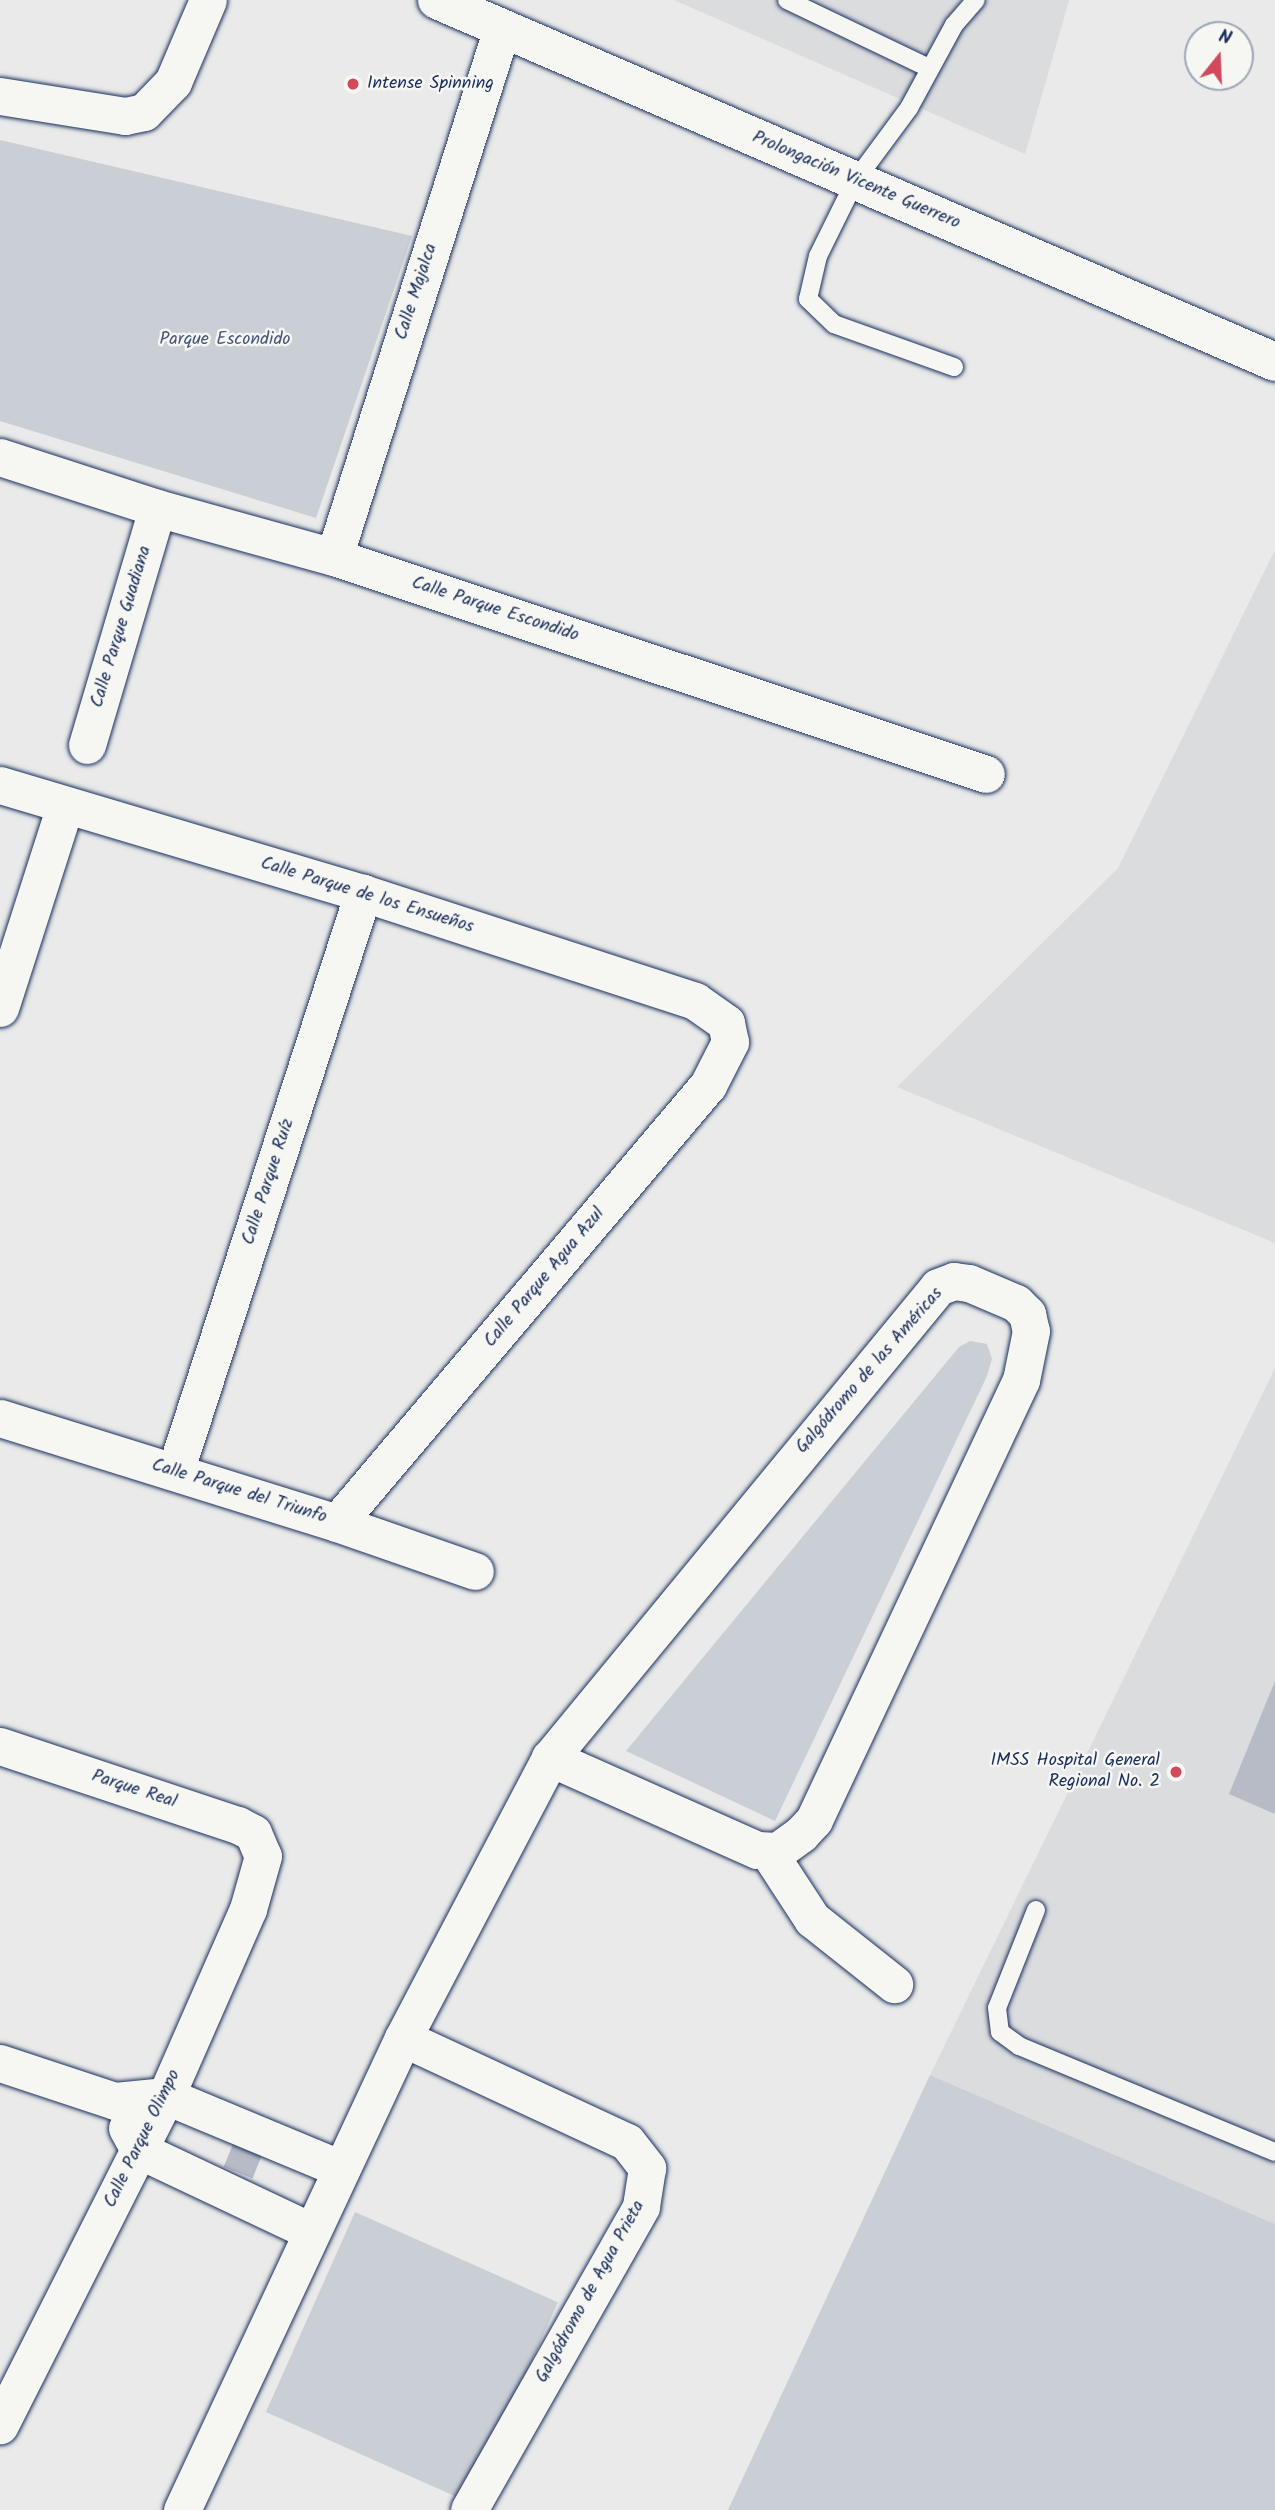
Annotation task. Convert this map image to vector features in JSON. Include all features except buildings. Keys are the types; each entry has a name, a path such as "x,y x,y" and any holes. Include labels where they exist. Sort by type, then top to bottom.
{"main road":[{"name":"Prolongación Vicente Guerrero","path":"437,0 1275,362"}],"street":[{"path":"0,96 125,116 158,102 173,82 208,0"},
{"name":"Calle Majalca","path":"334,556 502,28"},
{"name":"Calle Parque Escondido","path":"0,457 157,508 334,556 986,774"},
{"name":"Calle Parque Guadiana","path":"87,745 157,508"},
{"name":"Calle Parque de los Ensueños","path":"0,785 363,893 695,1001 726,1023"},
{"path":"0,1009 65,806"},
{"name":"Calle Parque Ruíz","path":"174,1472 363,893"},
{"name":"Calle Parque Agua Azul","path":"337,1523 709,1085 730,1042 726,1023"},
{"name":"Galgódromo de las Américas","path":"550,1758 938,1287 954,1281 983,1287 1016,1303 1027,1314 1031,1331 1021,1380 814,1820 779,1849"},
{"name":"Calle Parque del Triunfo","path":"0,1418 337,1523 475,1571"},
{"name":"Parque Real","path":"0,1746 238,1825 261,1844"},
{"path":"182,2510 310,2231 403,2038 550,1758 779,1849 812,1919 894,1984"},
{"name":"Calle Parque Olimpo","path":"0,2425 10,2383 166,2096 248,1909 260,1874 261,1844"},
{"name":"Galgódromo de Agua Prieta","path":"403,2038 627,2142 647,2168 641,2207 469,2510"},
{"path":"0,2063 116,2101 166,2096 341,2169"},
{"path":"116,2101 139,2150 310,2231"}],"lane":[{"path":"787,0 928,67"},
{"path":"954,367 834,324 808,299 818,256 855,181 909,108 928,67 976,0"},
{"path":"1036,1910 997,2008 1000,2032 1019,2046 1275,2152"}],"shaded area":[{"path":"674,0 1069,0 1025,154"},
{"path":"1275,550 1275,1243 897,1087 1118,868"},
{"name":"IMSS Hospital General Regional No. 2","path":"1275,1368 1275,2224 930,2075"}],"green space":[{"name":"Parque Escondido","path":"0,140 412,236 316,518 0,421"},
{"path":"970,1341 987,1344 992,1359 987,1376 775,1821 626,1751 959,1347"},
{"path":"930,2075 1275,2224 1275,2510 728,2510"},
{"path":"355,2212 558,2302 469,2502 266,2412"}],"place":[{"name":"Intense Spinning","path":"353,84"},
{"name":"IMSS Hospital General Regional No. 2","path":"1176,1772"}]}
